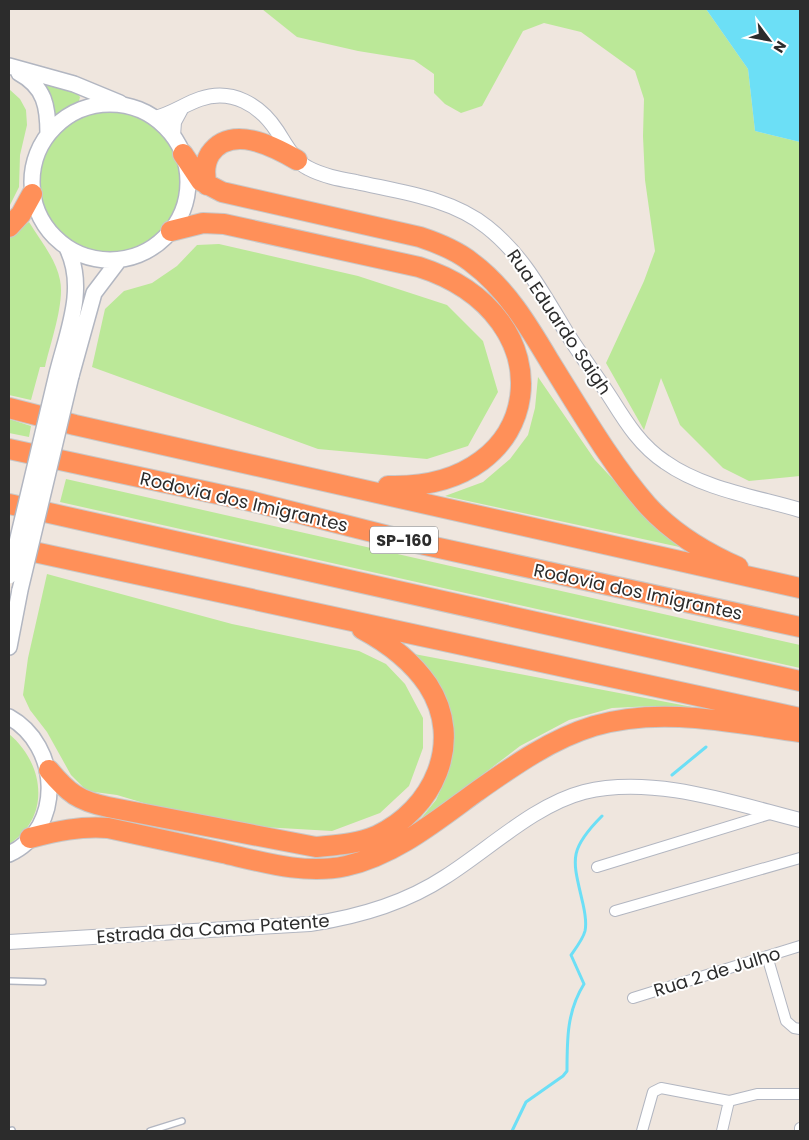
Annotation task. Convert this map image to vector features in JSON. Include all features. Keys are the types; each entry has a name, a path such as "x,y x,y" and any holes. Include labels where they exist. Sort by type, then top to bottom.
{"highway":[{"path":"207,184 204,174 208,158 214,149 228,141 241,140 262,143 296,160"},
{"path":"183,154 194,172 207,184 222,192 420,237 443,245 471,261 496,284 519,312 595,435 648,506 670,526 698,545 730,563 774,583"},
{"path":"9,227 21,214 32,194"},
{"path":"171,231 203,223 224,224 419,266 444,274 470,289 494,312 512,338 521,364 521,392 511,426 495,450 474,467 443,481 412,487 346,485"},
{"path":"9,408 75,425 800,588"},
{"name":"Rodovia dos Imigrantes","path":"9,449 250,501 416,543 800,627"},
{"path":"9,504 800,681"},
{"path":"9,546 800,718"},
{"path":"49,770 64,789 77,797 90,803 127,811 316,847 343,845 375,836 399,823 419,806 433,786 441,763 444,739 440,712 429,686 398,651 380,638 343,618"},
{"path":"30,838 66,829 89,826 109,828 286,867 344,866 373,858 413,838 511,767 550,744 594,726 635,718 682,717 800,732"}],"main road":[{"path":"9,66 74,84 126,105 156,118 173,136 183,154 188,174 187,194 181,214 171,231 159,243 144,253 120,260 92,259 66,248 43,225 32,194 33,165 48,134 68,116 88,107 105,104 126,105"},
{"path":"9,66 34,82 43,95 47,111 48,134"},
{"path":"9,647 64,375 77,285 74,266 66,248"},
{"path":"9,576 64,375 94,293 120,260"},
{"path":"9,706 13,719 37,742 49,770 50,794 43,818 30,838 9,854"}],"street":[{"name":"Rua Eduardo Saigh","path":"156,118 206,97 223,95 237,97 253,105 267,118 296,160 318,173 447,205 485,225 508,245 528,270 589,367 644,446 682,472 731,490 800,510"},
{"path":"173,136 175,119 181,109"},
{"name":"Estrada da Cama Patente","path":"9,942 310,924 346,919 386,907 419,893 554,804 583,792 638,787 669,789 800,820"},
{"path":"597,867 773,814"},
{"path":"615,911 800,858"},
{"name":"Rua 2 de Julho","path":"633,998 800,946"},
{"path":"767,956 786,1021 794,1028 800,1029"},
{"path":"642,1131 651,1098 656,1089 661,1088 729,1101 757,1094 800,1094"},
{"path":"722,1131 729,1101"}],"lane":[{"path":"9,981 43,982"},
{"path":"150,1131 182,1121"}],"green space":[{"path":"262,9 706,9 748,69 755,131 800,142 800,476 749,481 723,468 680,425 661,378 644,430 606,363 644,281 655,251 645,180 644,99 635,71 581,32 544,23 523,31 482,106 461,113 445,104 434,93 434,74 414,60 358,51 297,37"},
{"path":"38,78 76,92 80,97 79,101 61,111 52,119"},
{"path":"9,89 20,99 26,110 27,125 20,155 19,187 9,207"},
{"path":"111,111 138,117 150,123 161,132 170,143 176,155 182,182 176,209 170,221 161,232 150,241 138,247 111,253 84,247 72,241 61,232 52,221 46,209 40,182 46,155 52,143 61,132 72,123 84,117"},
{"path":"29,222 55,265 61,289 59,312 45,367 40,367 31,400 9,395 9,237"},
{"path":"219,244 358,276 447,305 483,341 498,392 468,446 427,459 318,449 92,367 105,309 124,291 152,283 177,266 197,245"},
{"path":"538,377 595,460 650,519 684,548 445,496 483,482 510,459 528,435 535,408"},
{"path":"9,419 31,426 29,437 9,433"},
{"path":"66,479 800,645 800,668 60,502"},
{"path":"47,574 232,624 359,651 386,664 405,684 423,718 423,748 409,786 380,813 332,831 247,826 184,815 117,795 87,791 71,775 47,732 30,710 23,695 28,658"},
{"path":"409,653 708,710 653,706 612,708 569,720 520,746 414,827 436,800 449,771 454,739 449,712"},
{"path":"9,734 21,746 30,760 36,774 38,790 37,805 32,820 23,833 9,844"}],"water":[{"path":"706,9 800,9 800,142 755,131 748,69"}],"waterway":[{"path":"672,775 706,747"},
{"path":"512,1131 526,1102 563,1076 567,1071 571,1015 578,994 584,984 571,955 583,937 586,924 575,866 576,857 583,838 602,816"}]}
